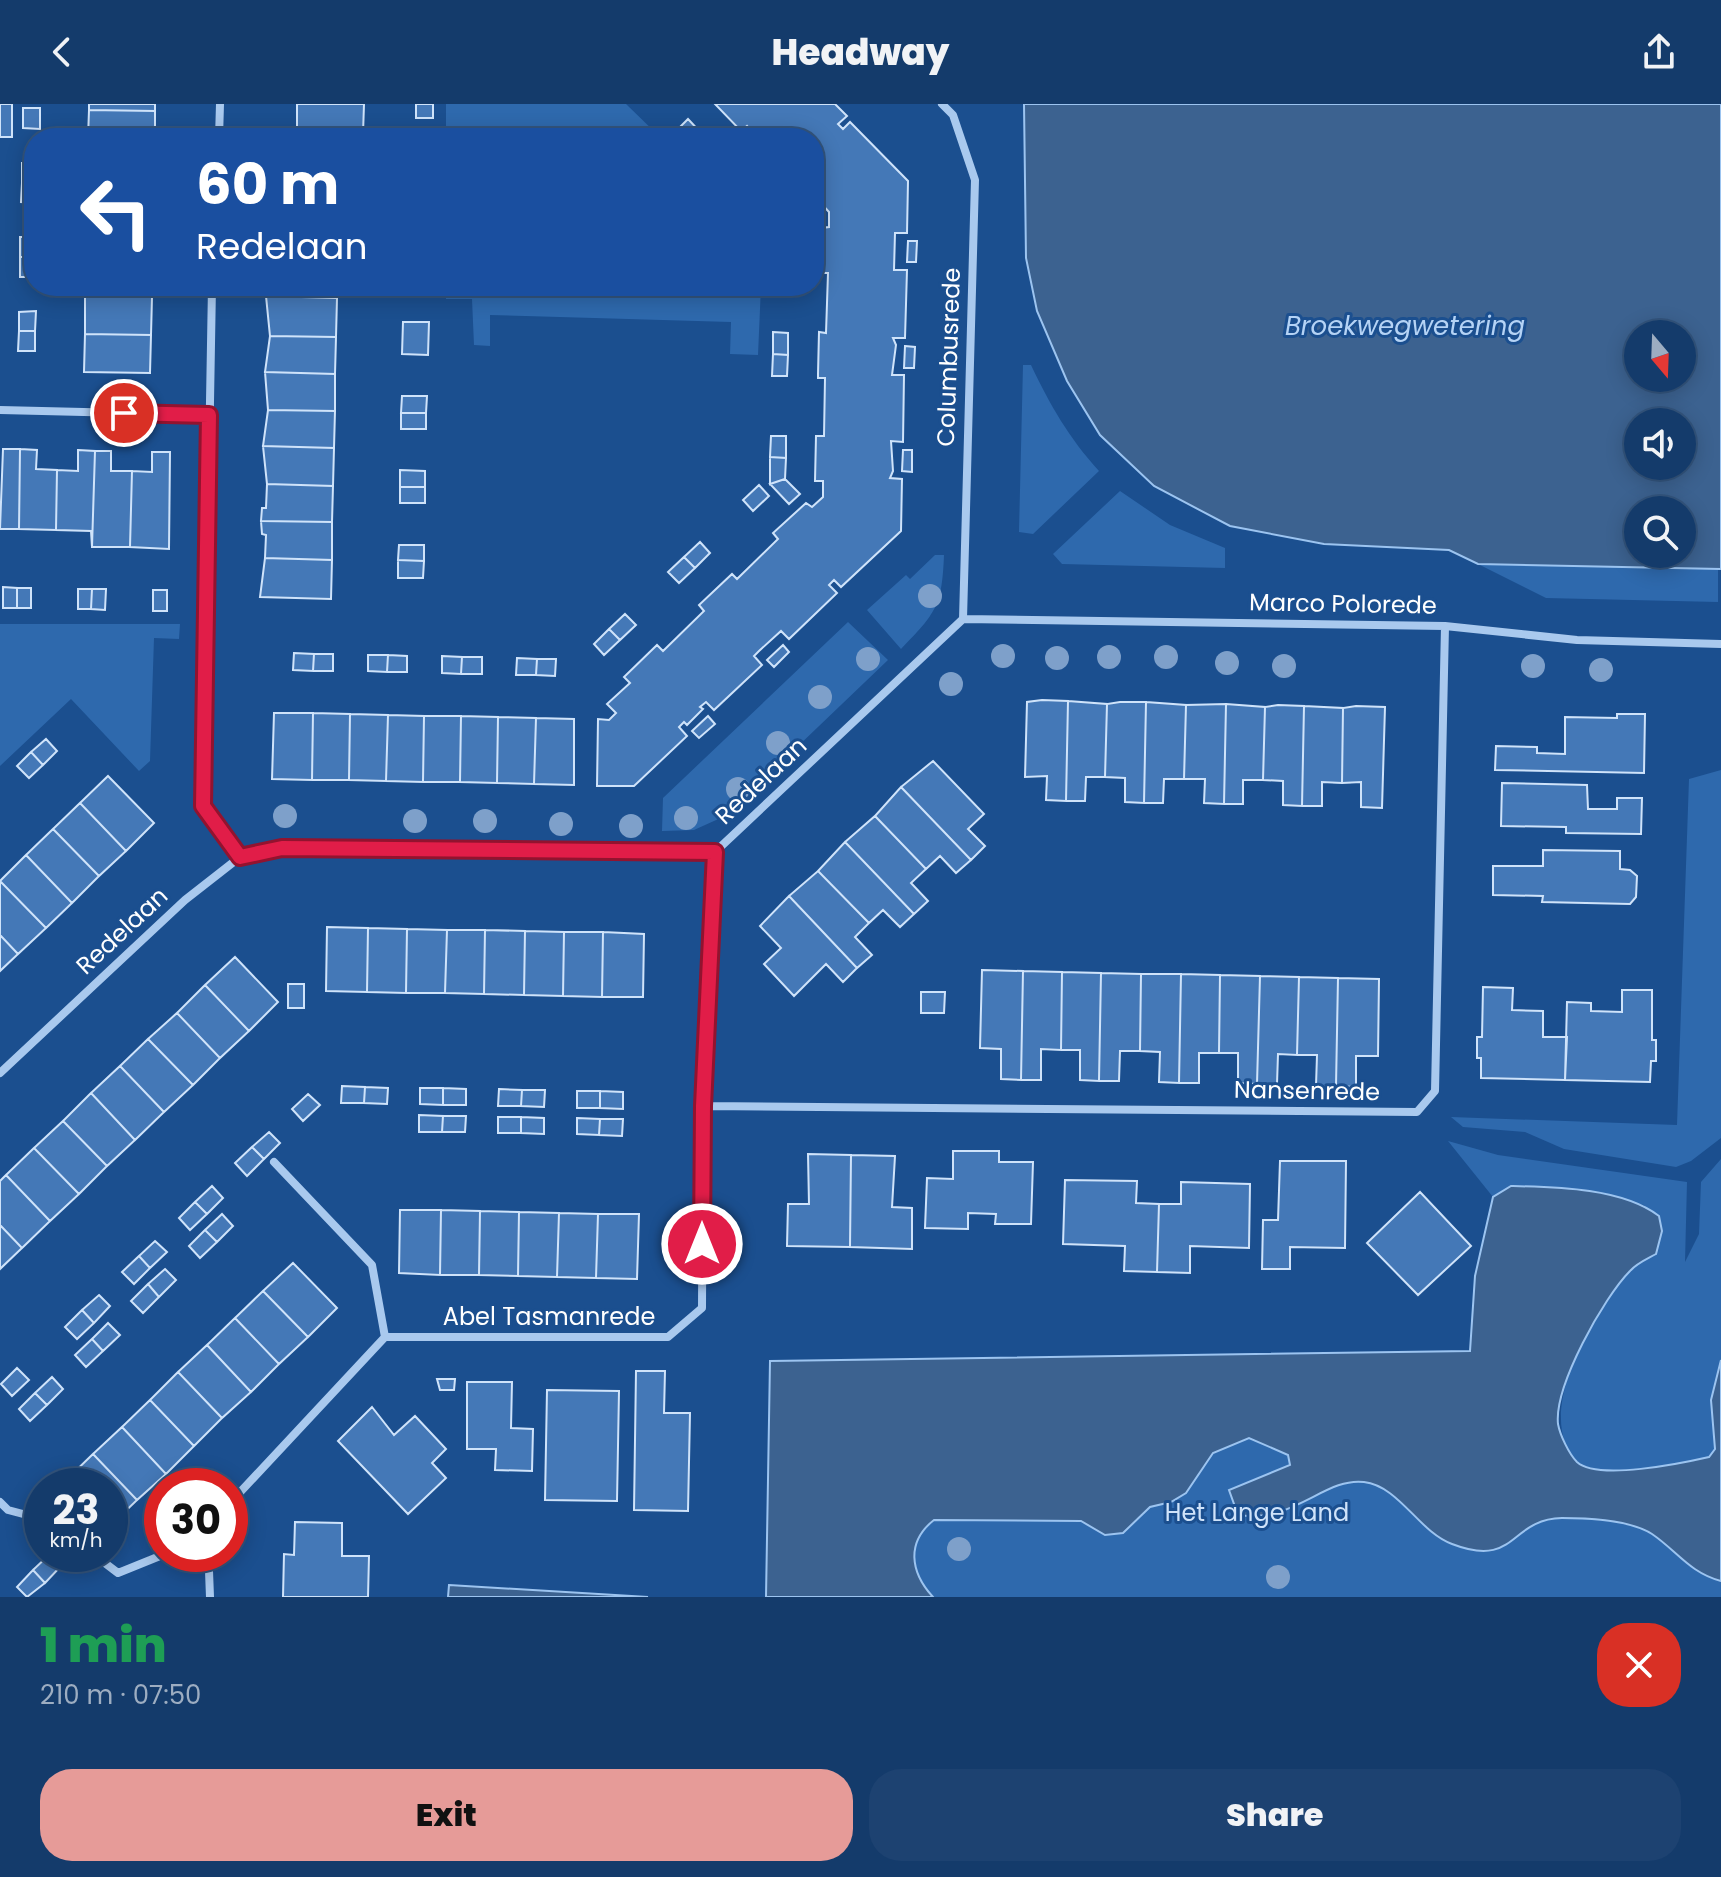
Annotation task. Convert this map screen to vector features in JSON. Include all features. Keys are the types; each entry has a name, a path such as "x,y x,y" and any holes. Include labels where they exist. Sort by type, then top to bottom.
{"street":[{"path":"219,128 220,104"},
{"name":"Columbusrede","path":"942,104 953,115 975,180 963,619"},
{"path":"212,296 203,806 240,857"},
{"path":"0,410 209,415"},
{"name":"Marco Polorede","path":"963,619 1445,626 1577,640 1721,644"},
{"name":"Redelaan","path":"0,1073 185,900 240,857 282,848 715,852 963,619"},
{"name":"Nansenrede","path":"703,1106 1417,1112 1435,1091 1445,626"},
{"name":"Abel Tasmanrede","path":"385,1337 668,1337 702,1308 703,1106 715,852"},
{"path":"248,1484 385,1337 372,1265 274,1162"},
{"path":"0,1502 8,1510 24,1514"},
{"path":"209,1572 210,1597"}],"green space":[{"path":"446,104 626,104 651,128 446,128"},
{"path":"446,296 761,296 758,355 730,354 731,322 490,315 490,346 474,345 472,299 446,299"},
{"path":"1023,365 1031,365 1061,421 1099,471 1033,534 1019,532"},
{"path":"1120,491 1170,525 1225,548 1225,568 1062,564 1053,554"},
{"path":"935,555 944,555 939,598 929,617 901,649 867,610 906,575 910,579"},
{"path":"1478,564 1718,569 1718,602 1546,598"},
{"path":"848,622 888,660 725,816 694,830 662,831 663,798"},
{"path":"0,624 180,624 179,639 154,638 150,761 139,771 71,699 0,766"},
{"path":"1721,770 1721,1138 1691,1161 1676,1167 1564,1149 1525,1132 1463,1127 1451,1117 1677,1125 1689,779"},
{"path":"1448,1141 1498,1155 1687,1182 1685,1262 1699,1234 1701,1182 1721,1159 1721,1360 1711,1400 1715,1449 1709,1457 1641,1468 1603,1470 1578,1462 1565,1443 1561,1419 1564,1392 1586,1335 1600,1309 1630,1270 1656,1254 1644,1205 1511,1186 1493,1197"},
{"name":"Het Lange Land","path":"1245,1421 1632,1509 1721,1546 1721,1597 933,1597 920,1578 914,1557 916,1547 919,1538 935,1520 1081,1521"}],"water":[{"name":"Broekwegwetering","path":"1024,104 1721,104 1721,569 1672,568 1696,568 1696,496 1624,496 1624,567 1478,564 1449,550 1324,544 1230,526 1154,486 1100,435 1067,381 1037,311 1026,258"},
{"path":"1511,1186 1608,1194 1659,1216 1662,1231 1656,1254 1639,1263 1619,1283 1595,1321 1564,1388 1558,1424 1571,1454 1577,1462 1587,1467 1602,1470 1641,1469 1709,1457 1715,1449 1711,1400 1721,1360 1721,1581 1692,1567 1643,1529 1608,1521 1545,1520 1501,1547 1489,1551 1473,1550 1440,1538 1399,1500 1376,1485 1364,1482 1336,1486 1275,1513 1238,1515 1229,1490 1290,1465 1288,1455 1249,1438 1213,1453 1186,1493 1171,1502 1150,1507 1123,1533 1105,1535 1081,1521 934,1520 919,1538 914,1557 920,1578 933,1597 766,1597 770,1361 1470,1351 1475,1276 1493,1197"},
{"path":"449,1585 648,1597 448,1597"}],"building":[{"path":"0,104 12,104 12,137 0,137"},
{"path":"89,104 155,104 155,111 89,110"},
{"path":"297,104 364,104 363,128 297,128"},
{"path":"416,104 433,104 433,118 416,118"},
{"path":"715,104 835,104 847,116 838,124 843,129 850,122 908,181 907,233 895,233 894,270 907,270 905,338 893,338 896,345 892,375 904,375 903,442 891,441 893,471 890,478 902,479 901,531 841,587 834,580 829,585 837,593 789,639 781,631 759,651 754,656 762,665 714,710 706,702 687,725 684,722 679,727 687,736 634,786 597,786 598,719 609,720 616,713 607,704 630,683 624,677 657,645 663,651 704,611 699,605 732,574 737,579 778,539 773,533 806,503 812,507 823,497 823,481 815,481 816,436 824,436 825,378 818,378 819,332 826,333 828,273 824,273 824,228 829,227 829,212 824,207 824,128 738,128"},
{"path":"23,108 40,108 40,128 23,128"},
{"path":"89,110 155,111 155,128 88,128"},
{"path":"688,119 696,128 679,128"},
{"path":"22,183 24,183 24,202 21,202"},
{"path":"20,237 24,237 24,257 20,257"},
{"path":"908,241 917,241 916,262 907,262"},
{"path":"20,257 24,257 24,277 20,277"},
{"path":"85,296 152,297 151,335 85,334"},
{"path":"266,296 337,298 336,337 270,336"},
{"path":"36,311 35,331 19,331 19,312"},
{"path":"403,322 429,322 428,355 402,354"},
{"path":"19,331 35,331 35,351 18,351"},
{"path":"773,332 788,333 788,355 773,354"},
{"path":"85,334 151,335 150,373 84,372"},
{"path":"270,336 336,337 335,374 265,372"},
{"path":"905,346 915,347 914,368 904,368"},
{"path":"773,354 788,355 787,376 772,376"},
{"path":"265,372 335,374 335,411 268,410"},
{"path":"402,396 427,396 426,413 401,413"},
{"path":"268,410 335,411 334,448 263,446"},
{"path":"401,413 426,413 426,429 401,429"},
{"path":"771,436 786,436 786,458 770,457"},
{"path":"263,446 334,448 333,486 267,484"},
{"path":"3,449 20,449 19,529 0,529"},
{"path":"20,449 37,450 36,469 57,470 56,530 19,529"},
{"path":"78,450 95,451 92,547 91,531 56,530 57,470 78,471"},
{"path":"903,450 912,450 912,472 902,471"},
{"path":"95,451 111,451 111,471 132,471 130,547 92,547"},
{"path":"152,452 170,452 169,549 130,547 132,471 152,472"},
{"path":"770,457 786,458 785,479 770,484"},
{"path":"400,470 425,471 425,487 400,487"},
{"path":"785,479 800,494 789,504 770,484"},
{"path":"267,484 333,486 332,522 261,521 262,508 266,508"},
{"path":"759,485 769,496 753,511 743,500"},
{"path":"400,487 425,487 425,503 400,503"},
{"path":"261,521 332,522 332,560 265,558 266,535 262,534"},
{"path":"700,542 710,553 695,568 684,557"},
{"path":"399,545 424,545 424,561 398,560"},
{"path":"684,557 695,568 679,583 668,572"},
{"path":"265,558 332,560 331,599 260,597"},
{"path":"398,560 424,561 423,578 398,578"},
{"path":"3,587 17,588 17,608 3,608"},
{"path":"17,588 31,588 31,608 17,608"},
{"path":"78,589 92,589 91,609 78,609"},
{"path":"92,589 106,589 105,610 91,609"},
{"path":"153,590 167,590 167,611 153,611"},
{"path":"625,614 636,625 620,640 609,629"},
{"path":"609,629 620,640 604,655 594,644"},
{"path":"783,645 789,652 774,667 767,660"},
{"path":"294,653 314,654 313,671 293,670"},
{"path":"314,654 333,654 333,671 313,671"},
{"path":"368,655 388,655 387,672 368,671"},
{"path":"388,655 407,656 407,672 387,672"},
{"path":"442,656 462,657 461,674 442,673"},
{"path":"462,657 482,657 482,674 461,674"},
{"path":"517,658 537,659 536,675 516,675"},
{"path":"537,659 556,659 555,676 536,675"},
{"path":"1068,701 1066,801 1046,800 1047,776 1025,777 1027,702"},
{"path":"1068,701 1107,704 1105,777 1086,777 1085,801 1066,801"},
{"path":"1146,702 1144,803 1125,802 1125,778 1105,777 1107,704"},
{"path":"1146,702 1186,705 1184,779 1164,779 1163,803 1144,803"},
{"path":"1226,704 1224,804 1204,803 1205,779 1184,779 1186,705"},
{"path":"1226,704 1265,707 1263,780 1243,780 1243,804 1224,804"},
{"path":"1304,706 1302,806 1283,805 1283,781 1263,780 1265,707"},
{"path":"1304,706 1343,708 1342,783 1322,782 1322,806 1302,806"},
{"path":"1385,707 1382,808 1361,807 1361,782 1342,783 1343,708"},
{"path":"274,713 313,713 312,780 272,779"},
{"path":"313,713 350,714 349,780 312,780"},
{"path":"350,714 388,715 386,781 349,780"},
{"path":"1617,714 1645,714 1644,773 1495,770 1496,746 1537,747 1537,753 1565,754 1565,717 1617,718"},
{"path":"388,715 424,716 423,782 386,781"},
{"path":"424,716 461,716 460,782 423,782"},
{"path":"461,716 498,717 497,783 460,782"},
{"path":"708,716 715,724 699,738 692,731"},
{"path":"498,717 536,718 534,784 497,783"},
{"path":"536,718 574,719 574,785 534,784"},
{"path":"46,739 57,751 43,765 31,752"},
{"path":"31,752 43,765 29,778 17,766"},
{"path":"933,761 984,814 968,829 985,846 971,860 901,787"},
{"path":"108,776 154,823 126,851 80,803"},
{"path":"1502,783 1587,785 1588,809 1617,809 1617,798 1642,798 1641,834 1566,833 1566,827 1501,826"},
{"path":"901,787 971,860 956,873 940,856 926,869 875,816"},
{"path":"80,803 126,851 99,876 53,829"},
{"path":"875,816 926,869 911,883 928,901 914,914 845,842"},
{"path":"53,829 99,876 72,903 26,855"},
{"path":"845,842 914,914 900,927 883,910 869,923 818,871"},
{"path":"1543,850 1620,851 1620,869 1630,870 1637,876 1636,897 1630,904 1542,902 1543,896 1493,895 1493,866 1543,866"},
{"path":"26,855 72,903 46,928 0,881"},
{"path":"818,871 869,923 855,937 872,955 857,968 789,896"},
{"path":"0,881 46,928 18,954 0,935"},
{"path":"789,896 857,968 843,982 826,964 794,996 764,964 781,948 760,926"},
{"path":"327,927 368,928 367,992 326,991"},
{"path":"368,928 407,929 406,993 367,992"},
{"path":"407,929 447,930 445,993 406,993"},
{"path":"447,930 485,930 484,994 445,993"},
{"path":"485,930 525,931 524,995 484,994"},
{"path":"525,931 564,932 563,996 524,995"},
{"path":"564,932 603,932 602,997 563,996"},
{"path":"603,932 644,934 643,997 602,997"},
{"path":"0,935 18,954 0,971"},
{"path":"235,957 278,1002 249,1031 205,985"},
{"path":"982,970 1023,971 1021,1080 1001,1079 1001,1049 980,1048"},
{"path":"1023,971 1062,972 1061,1050 1041,1049 1041,1080 1021,1080"},
{"path":"1062,972 1101,973 1099,1081 1080,1080 1080,1050 1061,1050"},
{"path":"1101,973 1141,974 1140,1051 1120,1051 1119,1081 1099,1081"},
{"path":"1141,974 1181,974 1179,1083 1159,1082 1160,1052 1140,1051"},
{"path":"1181,974 1220,975 1219,1053 1199,1053 1199,1083 1179,1083"},
{"path":"1220,975 1260,976 1257,1084 1238,1083 1238,1053 1219,1053"},
{"path":"1260,976 1299,977 1297,1055 1278,1054 1277,1084 1257,1084"},
{"path":"1299,977 1338,978 1336,1086 1316,1086 1317,1055 1297,1055"},
{"path":"1338,978 1379,979 1378,1056 1356,1056 1356,1087 1336,1086"},
{"path":"288,984 304,984 304,1008 288,1008"},
{"path":"205,985 249,1031 220,1058 177,1013"},
{"path":"1483,987 1513,988 1512,1010 1543,1011 1543,1037 1567,1037 1565,1080 1481,1078 1477,1037 1482,1037"},
{"path":"1622,990 1652,990 1652,1040 1656,1040 1656,1061 1651,1061 1650,1082 1565,1080 1567,1002 1591,1003 1591,1011 1622,1012"},
{"path":"921,992 945,992 944,1013 921,1013"},
{"path":"177,1013 220,1058 193,1085 148,1039"},
{"path":"148,1039 193,1085 164,1112 120,1066"},
{"path":"120,1066 164,1112 135,1140 91,1093"},
{"path":"342,1086 365,1087 364,1103 341,1103"},
{"path":"365,1087 388,1088 387,1104 364,1103"},
{"path":"420,1088 443,1088 443,1105 420,1104"},
{"path":"443,1088 466,1089 466,1105 443,1105"},
{"path":"499,1089 522,1090 521,1106 498,1106"},
{"path":"522,1090 545,1090 544,1107 521,1106"},
{"path":"577,1091 600,1091 600,1108 577,1108"},
{"path":"600,1091 623,1092 623,1109 600,1108"},
{"path":"91,1093 135,1140 107,1166 63,1121"},
{"path":"308,1094 320,1105 303,1121 292,1109"},
{"path":"419,1115 443,1116 442,1132 419,1132"},
{"path":"443,1116 466,1116 465,1132 442,1132"},
{"path":"498,1117 521,1117 521,1133 498,1133"},
{"path":"521,1117 544,1118 544,1134 521,1133"},
{"path":"577,1118 600,1119 599,1135 577,1134"},
{"path":"600,1119 623,1119 622,1136 599,1135"},
{"path":"63,1121 107,1166 79,1194 34,1148"},
{"path":"269,1132 280,1143 264,1159 252,1147"},
{"path":"252,1147 264,1159 247,1176 235,1163"},
{"path":"34,1148 79,1194 50,1221 6,1175"},
{"path":"953,1151 999,1151 999,1162 1033,1162 1031,1224 995,1224 996,1214 968,1213 968,1229 925,1228 927,1178 953,1179"},
{"path":"808,1154 851,1155 850,1247 787,1246 788,1204 809,1204"},
{"path":"851,1155 895,1156 892,1207 912,1208 912,1249 850,1247"},
{"path":"1280,1161 1346,1161 1345,1248 1290,1247 1290,1269 1262,1269 1263,1220 1278,1220"},
{"path":"6,1175 50,1221 22,1248 0,1225 0,1181"},
{"path":"1065,1180 1137,1181 1136,1203 1159,1204 1157,1272 1124,1271 1125,1246 1063,1244"},
{"path":"1181,1182 1250,1184 1249,1248 1190,1246 1190,1273 1157,1272 1159,1204 1181,1204"},
{"path":"212,1186 223,1198 207,1214 195,1202"},
{"path":"1420,1192 1471,1246 1418,1295 1367,1243"},
{"path":"195,1202 207,1214 190,1230 179,1218"},
{"path":"400,1210 441,1210 440,1275 399,1273"},
{"path":"441,1210 480,1211 479,1275 440,1275"},
{"path":"480,1211 519,1212 518,1276 479,1275"},
{"path":"519,1212 559,1213 557,1277 518,1276"},
{"path":"559,1213 598,1214 596,1278 557,1277"},
{"path":"222,1214 233,1226 217,1242 205,1230"},
{"path":"598,1214 639,1214 637,1279 596,1278"},
{"path":"0,1225 22,1248 0,1269"},
{"path":"205,1230 217,1242 200,1258 189,1246"},
{"path":"155,1241 167,1252 150,1268 139,1256"},
{"path":"139,1256 150,1268 134,1284 122,1272"},
{"path":"293,1263 337,1308 308,1337 263,1291"},
{"path":"165,1269 176,1280 159,1297 148,1284"},
{"path":"148,1284 159,1297 143,1313 131,1301"},
{"path":"263,1291 308,1337 279,1364 235,1318"},
{"path":"99,1295 110,1306 94,1323 82,1310"},
{"path":"82,1310 94,1323 77,1339 65,1327"},
{"path":"235,1318 279,1364 251,1392 207,1345"},
{"path":"108,1323 120,1335 103,1351 92,1339"},
{"path":"92,1339 103,1351 86,1367 75,1355"},
{"path":"207,1345 251,1392 222,1418 178,1372"},
{"path":"17,1368 29,1380 12,1396 1,1384"},
{"path":"636,1371 665,1371 664,1413 690,1413 688,1511 634,1510"},
{"path":"178,1372 222,1418 194,1446 150,1400"},
{"path":"52,1377 63,1389 47,1405 35,1393"},
{"path":"437,1379 455,1379 454,1390 440,1390"},
{"path":"467,1382 512,1382 511,1428 533,1429 532,1471 495,1470 496,1449 467,1449"},
{"path":"547,1390 619,1391 617,1501 545,1500"},
{"path":"35,1393 47,1405 30,1421 19,1409"},
{"path":"150,1400 194,1446 172,1468 160,1468 122,1427"},
{"path":"372,1407 394,1435 415,1416 446,1449 432,1463 446,1478 408,1514 338,1441"},
{"path":"122,1427 160,1468 144,1468 144,1494 137,1500 128,1491 128,1468 106,1468 93,1454"},
{"path":"93,1454 106,1468 78,1468"},
{"path":"128,1491 137,1500 128,1509"},
{"path":"295,1522 342,1523 342,1556 369,1556 368,1597 283,1597 284,1554 294,1555"},
{"path":"31,1572 45,1583 27,1597 17,1587"},
{"path":"35,1572 55,1572 45,1583"}],"route":[{"path":"124,413 209,415 203,806 240,857 282,848 655,854 715,852 703,1106 702,1244"}]}
